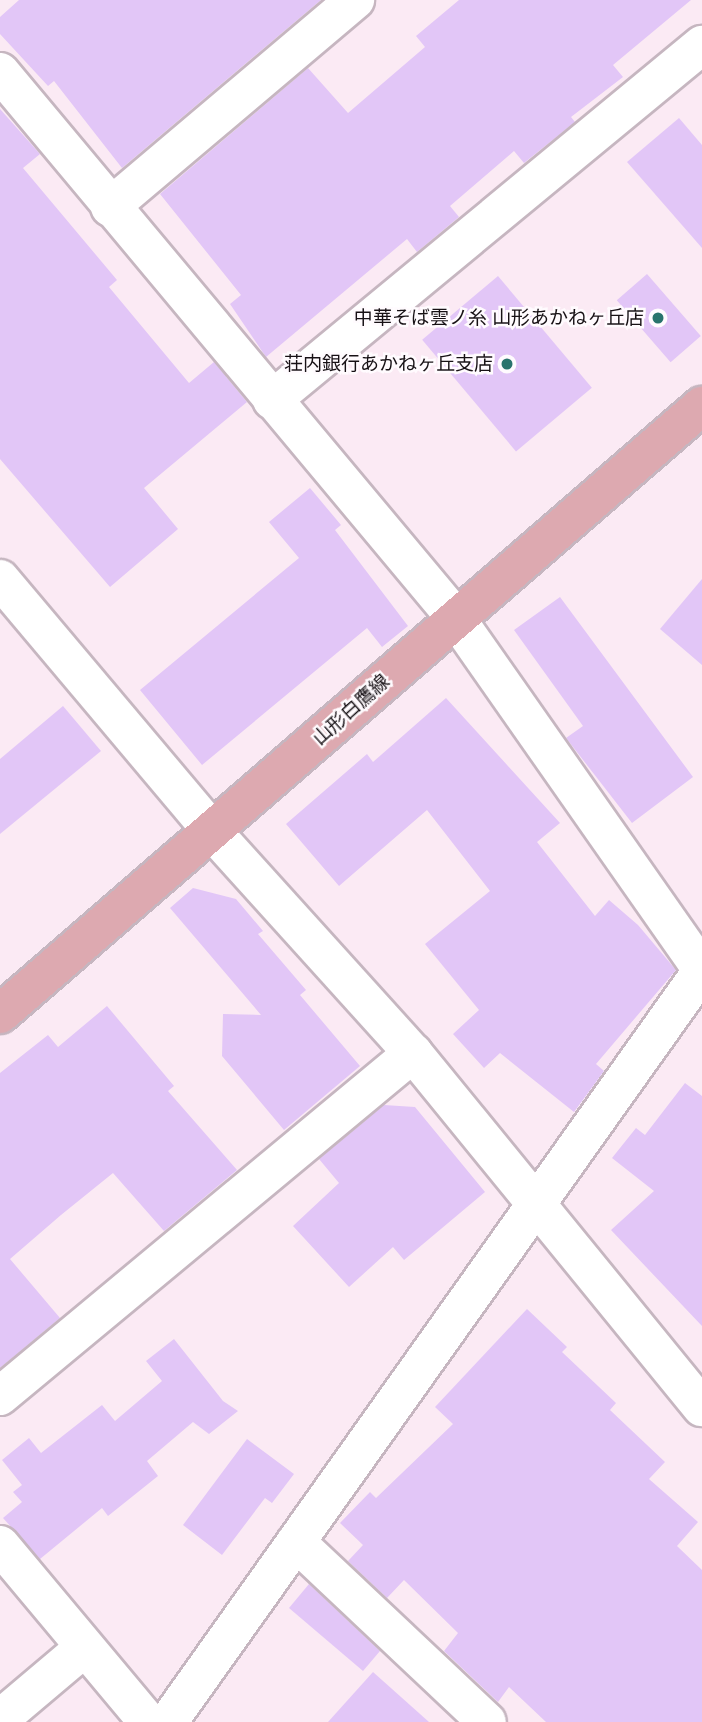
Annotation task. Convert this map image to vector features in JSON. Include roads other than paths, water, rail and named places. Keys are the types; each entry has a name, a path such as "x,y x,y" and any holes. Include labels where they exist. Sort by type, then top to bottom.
{"main road":[{"name":"山形白鷹線","path":"0,1014 213,832 454,617 702,406"}],"street":[{"path":"110,207 355,0"},
{"path":"272,400 702,45"},
{"path":"0,72 454,617 702,970 536,1208 168,1722"},
{"path":"0,579 213,832 413,1053 536,1208 702,1407"},
{"path":"0,1396 413,1053"},
{"path":"296,1542 487,1722"},
{"path":"0,1545 148,1722"},
{"path":"0,1719 84,1648"}],"place":[{"name":"中華そば雲ノ糸 山形あかねヶ丘店","path":"658,318"},
{"name":"荘内銀行あかねヶ丘支店","path":"507,364"}]}
